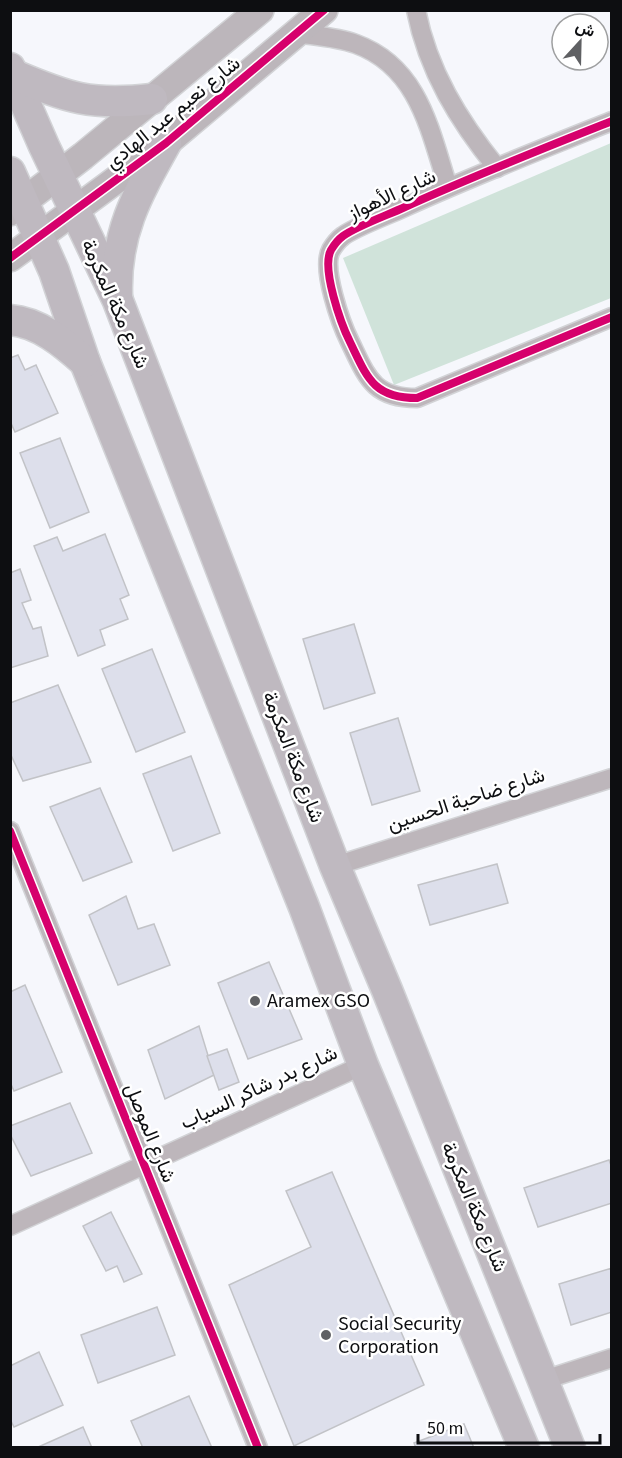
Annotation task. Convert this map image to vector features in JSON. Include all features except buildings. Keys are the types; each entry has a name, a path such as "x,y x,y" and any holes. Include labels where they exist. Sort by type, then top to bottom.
{"main road":[{"path":"12,71 74,98 108,102 152,99"},
{"name":"شارع مكة المكرمة","path":"12,71 74,211 118,301 334,866 387,990 570,1448"},
{"path":"118,301 117,267 123,232 130,211 166,143"},
{"path":"10,172 17,207 39,238 54,271 85,362 304,907 363,1065 524,1448"},
{"path":"10,320 51,334 85,362"}],"street":[{"name":"شارع نعيم عبد الهادي","path":"17,207 260,10"},
{"name":"شارع نعيم عبد الهادي","path":"10,258 166,143 324,10"},
{"path":"416,10 422,38 448,100 471,135 497,168"},
{"name":"شارع الأهواز","path":"296,33 356,44 383,59 410,85 425,116 448,187"},
{"name":"شارع الأهواز","path":"612,121 448,187 343,236 330,251 328,262 331,285 348,338 371,381 383,393 402,398 417,398 612,317"},
{"name":"شارع ضاحية الحسين","path":"334,866 612,778"},
{"name":"شارع الموصل","path":"10,831 258,1448"},
{"name":"شارع بدر شاكر السياب","path":"10,1226 363,1065"},
{"path":"544,1380 612,1358"}],"green space":[{"path":"611,143 611,298 394,385 343,258"}],"cycle path":[{"path":"10,258 166,143 324,10"},
{"path":"612,121 356,228 341,237 332,248 328,269 337,310 361,366 381,390 402,397 417,398 612,317"},
{"path":"10,831 258,1448"}],"place":[{"name":"Aramex GSO","path":"255,1001"},
{"name":"Social Security Corporation","path":"326,1335"}]}
